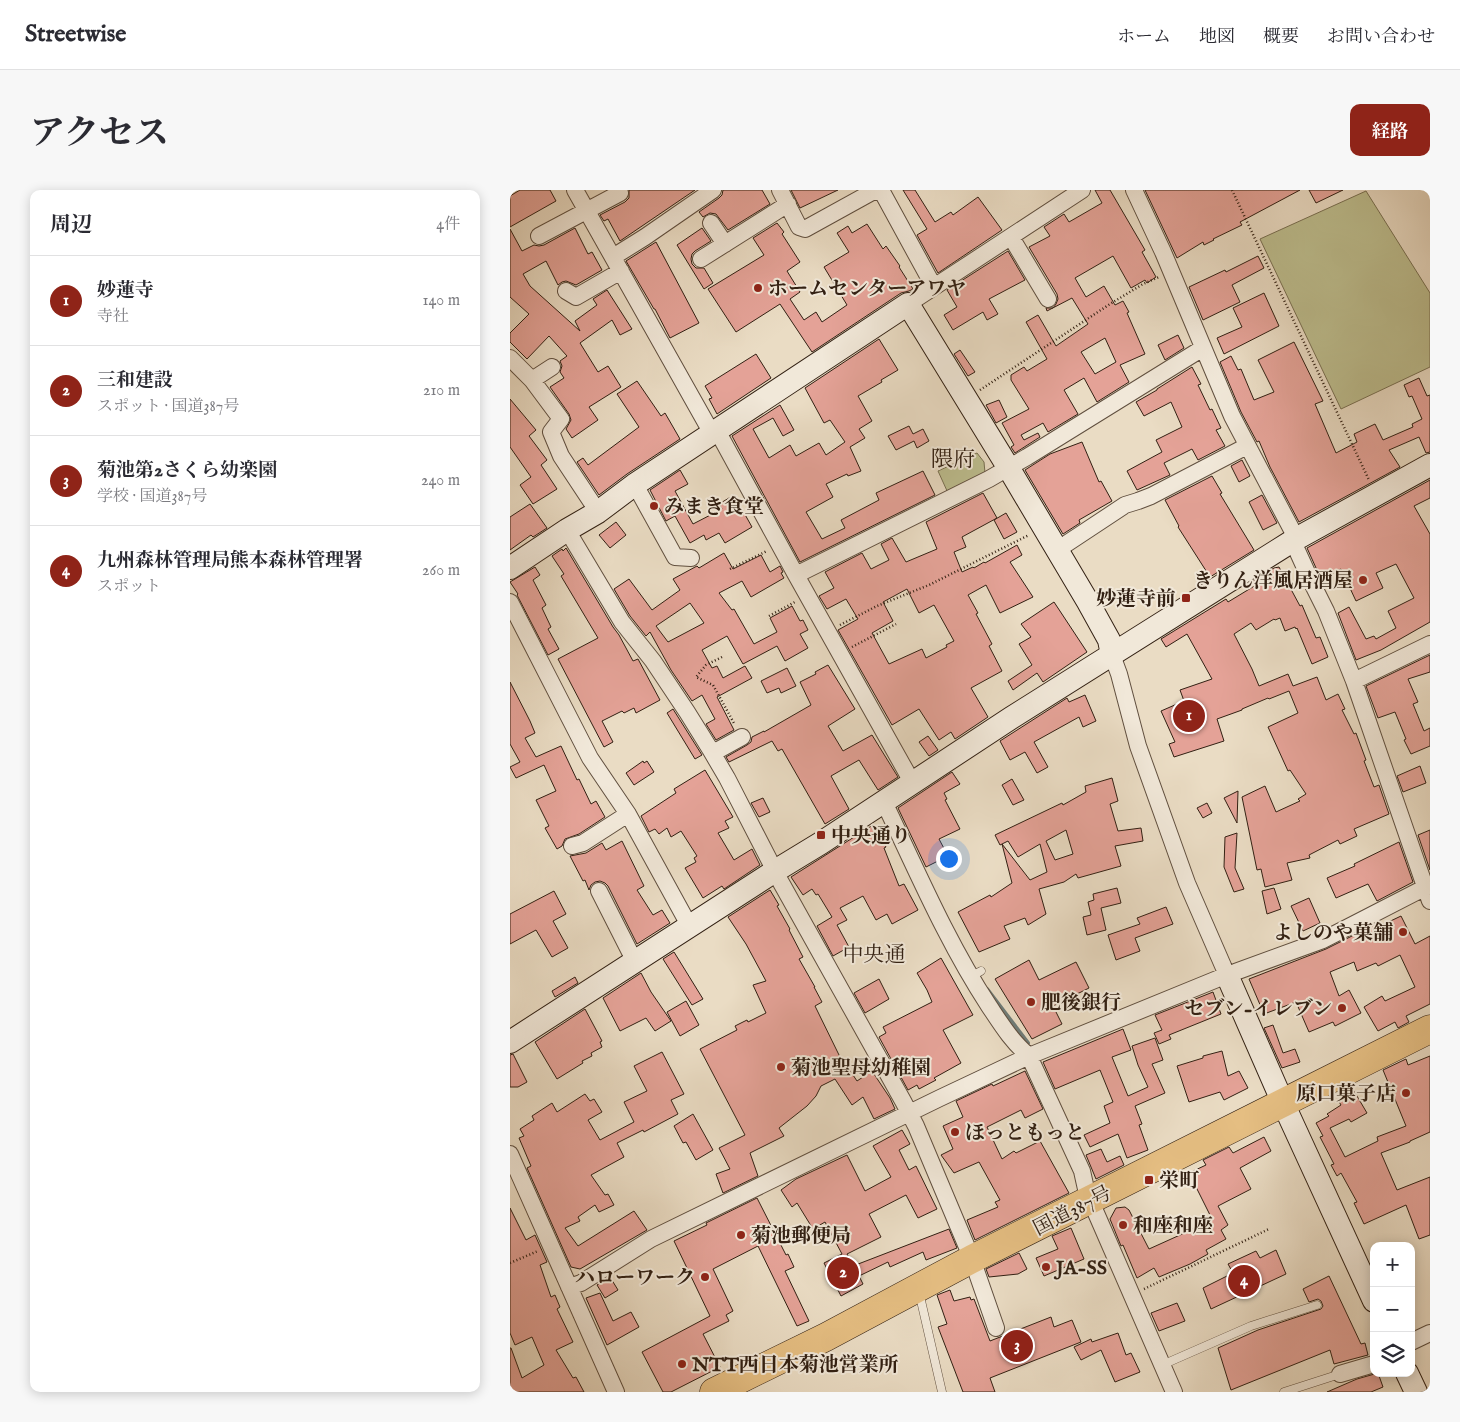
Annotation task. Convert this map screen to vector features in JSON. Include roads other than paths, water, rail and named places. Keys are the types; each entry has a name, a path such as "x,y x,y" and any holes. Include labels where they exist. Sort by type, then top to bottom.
{"highway":[{"name":"国道387号","path":"714,1392 826,1337 972,1259 1430,1029"}],"street":[{"path":"575,190 710,430 720,434 807,595 912,782"},
{"path":"612,257 645,238 713,190"},
{"path":"510,568 598,512 634,485 1082,190"},
{"path":"568,1287 581,1283 651,1239 1029,1056 1227,974 1323,940 1428,891 1354,681 1326,611 1295,546 1292,532 1232,416 1163,252 1134,190"},
{"path":"701,259 724,244 784,197 799,227 805,229 872,192 881,191 934,287"},
{"path":"539,236 620,193"},
{"path":"711,223 724,244"},
{"path":"1011,237 1048,299"},
{"path":"566,291 576,297 621,271"},
{"path":"908,304 1008,467 1088,602 1108,640 1138,746 1187,883 1283,1103 1370,1292"},
{"path":"796,575 989,479 1203,348"},
{"path":"510,358 532,380 561,418 551,432 561,456 598,512"},
{"path":"532,380 552,367"},
{"path":"1057,550 1125,505 1151,496 1247,446"},
{"path":"510,1042 884,802 1011,718 1294,540 1430,465"},
{"path":"634,485 675,557 691,558"},
{"path":"567,530 622,622 653,661 712,751 775,871 910,1113 972,1259 996,1328"},
{"path":"510,602 590,758 628,814 690,927"},
{"path":"1354,681 1430,644"},
{"path":"712,751 742,737"},
{"path":"884,802 932,896 976,974 1003,1027 1018,1047 1029,1056 1082,1171 1086,1190 1174,1392"},
{"path":"572,846 584,844 628,814"},
{"path":"599,891 635,962"},
{"path":"510,1154 616,1392"},
{"path":"1415,1340 1430,1333"},
{"path":"1340,1374 1370,1365"},
{"path":"1409,1377 1416,1392"}],"lane":[{"path":"918,1288 942,1392"},
{"path":"1162,1365 1251,1326 1317,1305"},
{"path":"1284,1392 1340,1374"}],"waterway":[{"path":"987,989 1028,1043"}],"place":[{"name":"ホームセンターアワヤ","path":"758,288"},
{"name":"みまき食堂","path":"654,506"},
{"name":"きりん洋風居酒屋","path":"1363,580"},
{"name":"妙蓮寺前","path":"1186,598"},
{"name":"妙蓮寺","path":"1189,716"},
{"name":"中央通り","path":"821,835"},
{"name":"よしのや菓舗","path":"1403,932"},
{"name":"肥後銀行","path":"1031,1002"},
{"name":"セブン-イレブン","path":"1342,1008"},
{"name":"菊池聖母幼稚園","path":"781,1067"},
{"name":"原口菓子店","path":"1406,1093"},
{"name":"ほっともっと","path":"955,1132"},
{"name":"栄町","path":"1149,1180"},
{"name":"和座和座","path":"1123,1225"},
{"name":"菊池郵便局","path":"741,1235"},
{"name":"JA-SS","path":"1046,1267"},
{"name":"三和建設","path":"843,1273"},
{"name":"ハローワーク","path":"705,1277"},
{"name":"九州森林管理局熊本森林管理署","path":"1244,1281"},
{"name":"菊池第2さくら幼楽園","path":"1017,1346"},
{"name":"NTT西日本菊池営業所","path":"682,1364"}],"district":[{"name":"隈府","path":"953,458"},
{"name":"中央通","path":"874,954"}]}
